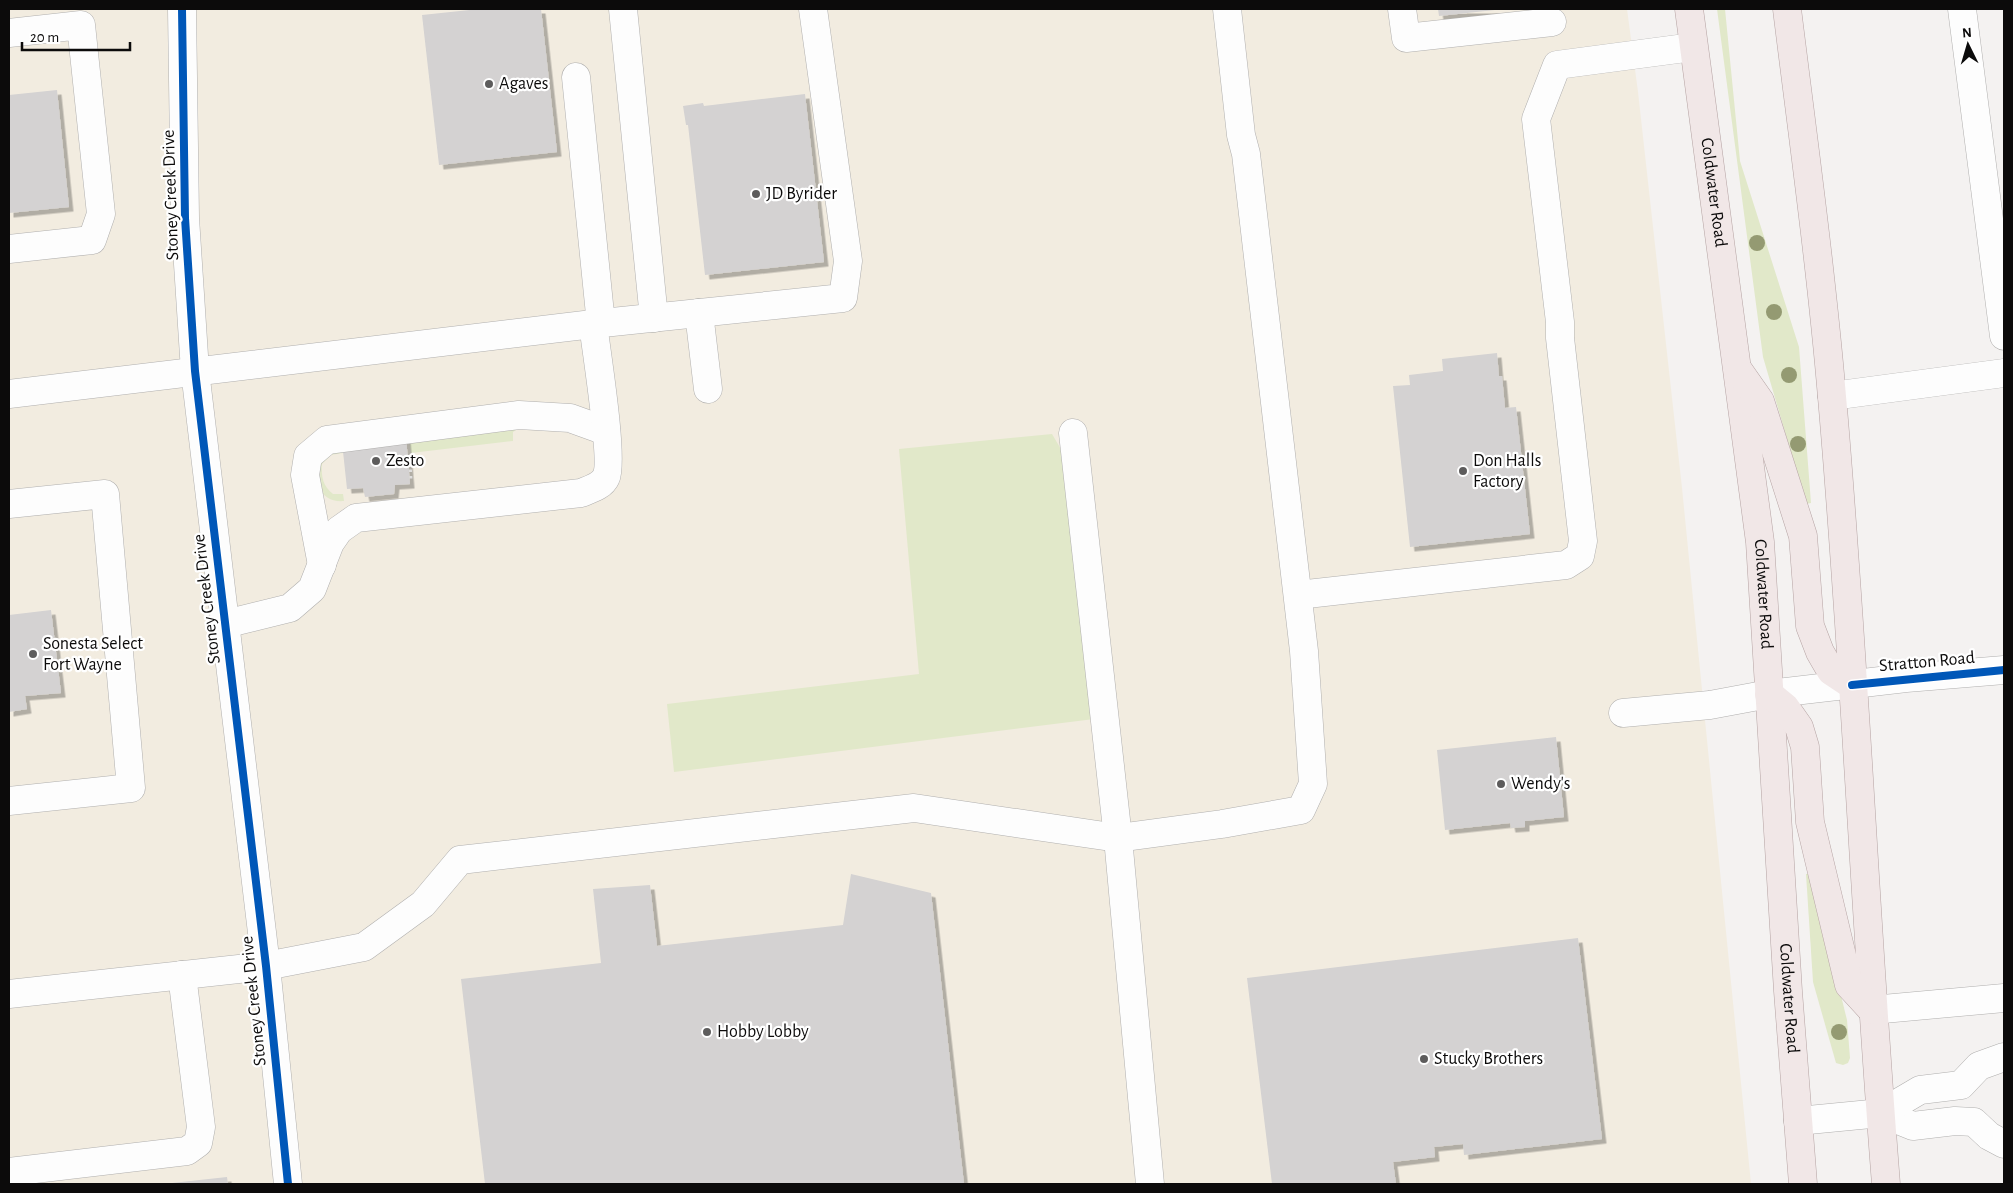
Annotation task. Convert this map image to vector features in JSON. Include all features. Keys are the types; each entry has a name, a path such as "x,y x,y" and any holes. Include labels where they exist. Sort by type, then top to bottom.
{"main road":[{"name":"Coldwater Road","path":"1688,9 1760,542 1788,991 1803,1184"},
{"path":"1787,9 1832,396 1872,1010 1886,1184"},
{"path":"1736,367 1760,401 1803,536 1810,626 1820,652 1832,671 1852,685"},
{"path":"1769,694 1785,707 1799,728 1805,747 1810,822 1850,985 1872,1010"}],"street":[{"name":"Stoney Creek Drive","path":"182,9 186,218 195,371 266,966 288,1184"},
{"path":"623,9 654,318"},
{"path":"9,394 597,324 843,298 848,261 813,9"},
{"path":"9,994 266,966 364,947 423,904 460,860 914,808 1118,838 1222,824 1301,810 1313,784 1304,651 1246,154 1241,134 1227,9"},
{"path":"1298,595 1566,565 1580,556 1583,541 1536,120 1557,64 1551,15 1406,38 1402,9"},
{"path":"1962,9 2004,336"},
{"path":"9,33 81,25 101,214 92,240 9,249"},
{"path":"1557,64 1693,47"},
{"path":"225,624 290,608 312,590 330,543 339,530 356,518 581,492 600,485 608,475 608,450 576,77"},
{"path":"699,313 708,389"},
{"path":"1832,396 2004,373"},
{"path":"322,565 305,475 308,456 327,440 519,415 570,418 606,431"},
{"path":"1073,433 1118,838 1150,1184"},
{"path":"9,504 105,494 131,788 9,801"},
{"name":"Stratton Road","path":"1623,713 1710,705 1769,694 2004,670"},
{"path":"9,1172 187,1152 198,1143 201,1127 182,975"},
{"path":"1872,1010 2004,998"},
{"path":"1798,1121 1881,1113 1920,1090 1961,1085 1979,1066 2004,1057"},
{"path":"1881,1113 1913,1126 1974,1122 1990,1136 2004,1144"}],"path":[{"path":"409,456 412,485"}],"shaded area":[{"path":"9,9 1627,9 1682,488 1751,1184 9,1184"}],"green space":[{"path":"1717,9 1725,9 1740,161 1799,347 1811,503 1806,504 1763,357"},
{"path":"501,429 516,430 513,432 513,441 411,453 409,440"},
{"path":"1052,434 1068,461 1094,719 674,772 667,704 919,674 899,449"},
{"path":"343,447 343,453 331,455 322,464 322,477 327,488 333,494 343,494 344,501 335,501 323,494 318,488 318,460"},
{"path":"1806,874 1811,874 1847,1020 1850,1058 1848,1063 1843,1065 1836,1063 1813,982"}],"building":[{"name":"Agaves","path":"479,9 541,9 557,152 439,165 422,15"},
{"path":"1438,9 1495,9 1495,10 1439,16"},
{"path":"57,90 69,207 9,213 9,95"},
{"name":"JD Byrider","path":"805,94 824,262 705,275 688,125 686,125 683,106 703,103 704,106"},
{"name":"Don Halls Factory","path":"1497,353 1499,376 1502,376 1505,408 1516,407 1530,534 1410,547 1393,386 1410,385 1409,375 1443,371 1442,359"},
{"name":"Zesto","path":"406,437 410,484 395,485 394,494 365,497 363,488 347,489 342,442"},
{"name":"Sonesta Select Fort Wayne","path":"51,610 61,693 25,696 27,709 9,712 9,615"},
{"name":"Wendy's","path":"1556,737 1564,817 1525,821 1525,827 1511,828 1510,823 1445,830 1437,750"},
{"name":"Hobby Lobby","path":"851,874 931,893 964,1184 485,1184 461,979 601,963 593,889 650,885 657,946 843,925"},
{"name":"Stucky Brothers","path":"1578,938 1602,1139 1464,1155 1463,1144 1434,1147 1435,1157 1393,1162 1396,1184 1272,1184 1247,978"},
{"path":"227,1177 228,1184 172,1184 172,1183"}],"cycle path":[{"path":"182,9 185,218 195,371 266,966 288,1184"},
{"path":"1852,685 2004,670"}],"place":[{"name":"Agaves","path":"489,84"},
{"name":"JD Byrider","path":"756,194"},
{"name":"Zesto","path":"376,461"},
{"name":"Don Halls Factory","path":"1463,471"},
{"name":"Sonesta Select Fort Wayne","path":"33,654"},
{"name":"Wendy's","path":"1501,784"},
{"name":"Hobby Lobby","path":"707,1032"},
{"name":"Stucky Brothers","path":"1424,1059"}]}
